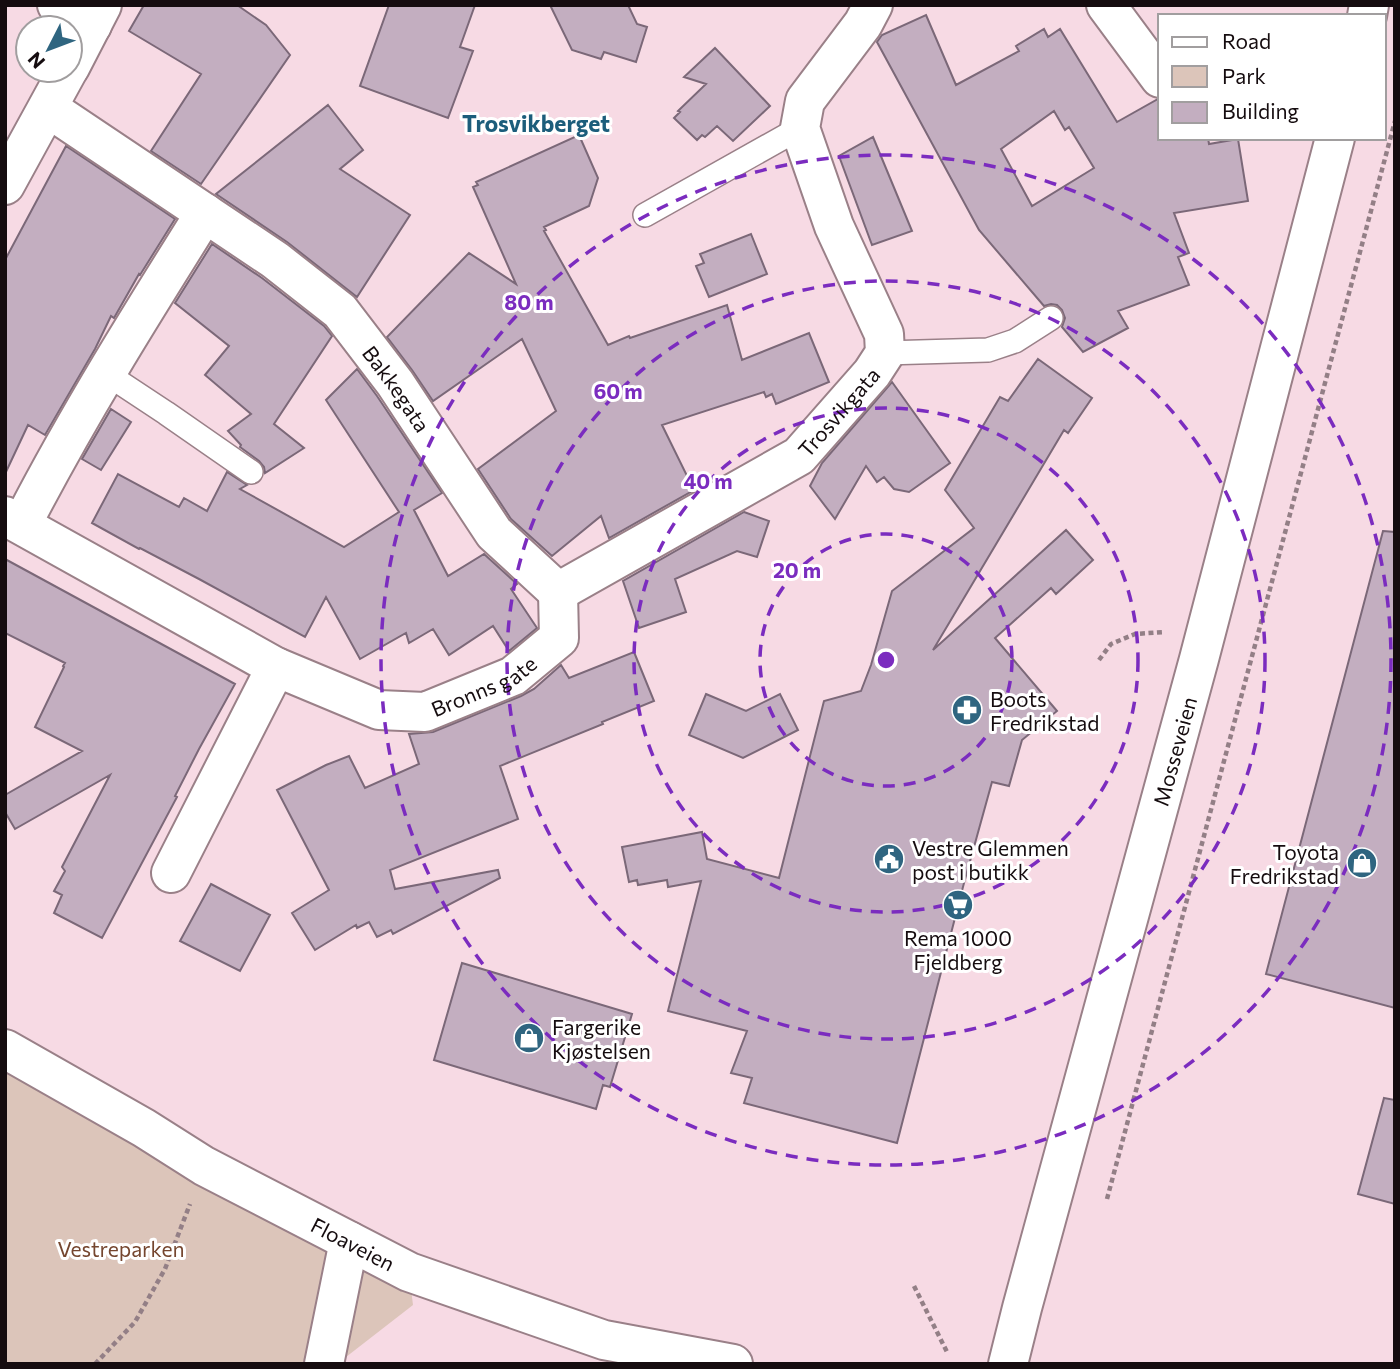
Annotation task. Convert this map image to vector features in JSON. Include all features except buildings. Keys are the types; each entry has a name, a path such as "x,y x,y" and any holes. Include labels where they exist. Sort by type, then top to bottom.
{"street":[{"path":"57,5 97,15 84,40"},
{"path":"800,128 804,101 863,24 873,5"},
{"path":"1106,5 1158,75"},
{"path":"5,185 61,84"},
{"name":"Bakkegata","path":"48,108 275,260 340,311 395,383 494,533 558,592"},
{"name":"Trosvikgata","path":"558,592 799,456 872,373 885,353 884,334 834,226 800,128"},
{"name":"Mosseveien","path":"1008,1364 1199,659 1334,140"},
{"path":"107,374 205,213"},
{"name":"Bronns gate","path":"107,374 54,461 13,520 276,667 379,710 425,712 513,676 559,638 558,592"},
{"path":"170,873 276,667"},
{"name":"Floaveien","path":"5,1049 144,1128 204,1166 409,1272 604,1340 733,1364"},
{"path":"324,1364 349,1241"}],"lane":[{"path":"645,215 800,128"},
{"path":"885,353 988,350 1015,341 1051,318"},
{"path":"107,374 251,472"}],"path":[{"path":"1107,1199 1395,121"},
{"path":"1099,660 1111,644 1135,634 1164,632"},
{"path":"95,1364 135,1322 164,1269 204,1166"},
{"path":"914,1286 947,1352"}],"green space":[{"name":"Vestreparken","path":"5,1049 409,1272 413,1305 337,1364 5,1364"}],"place":[{"name":"Boots Fredrikstad","path":"967,710"},
{"name":"Vestre Glemmen post i butikk","path":"889,859"},
{"name":"Toyota Fredrikstad","path":"1362,863"},
{"name":"Rema 1000 Fjeldberg","path":"958,905"},
{"name":"Fargerike Kjøstelsen","path":"529,1038"}],"district":[{"name":"Trosvikberget","path":"536,123"}]}
